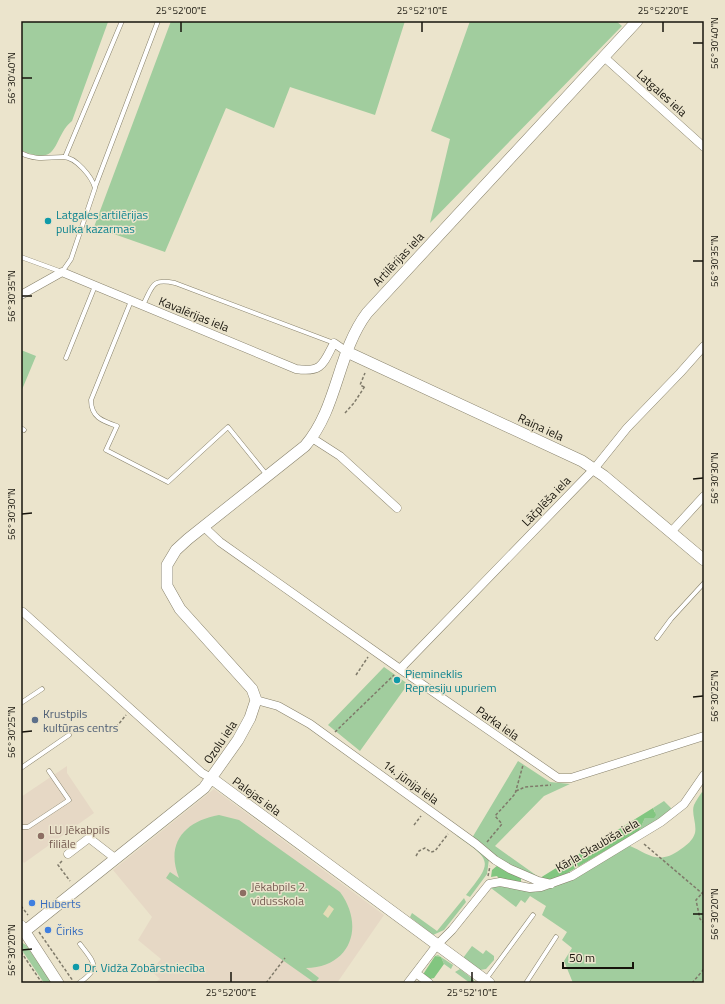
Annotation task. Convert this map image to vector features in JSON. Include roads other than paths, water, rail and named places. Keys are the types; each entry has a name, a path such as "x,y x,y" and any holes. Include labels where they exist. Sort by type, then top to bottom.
{"street":[{"name":"Artilērijas iela","path":"204,527 305,446 312,438 323,420 347,352 360,323 376,302 637,21"},
{"name":"Latgales iela","path":"604,57 704,147"},
{"path":"21,295 62,272"},
{"name":"Kavalērijas iela","path":"62,272 296,369 310,371 319,367 334,343"},
{"path":"334,343 347,352"},
{"name":"Lāčplēša iela","path":"400,669 594,468 627,428 704,346"},
{"name":"Raiņa iela","path":"347,352 556,448 594,468 704,560"},
{"path":"312,438 340,456 397,508"},
{"path":"671,532 704,496"},
{"path":"204,527 188,539 170,558 166,572 167,586 180,609 249,684 255,694 256,700"},
{"name":"Parka iela","path":"204,527 220,542 553,775 564,779 704,736"},
{"name":"Palejas iela","path":"23,612 202,773 211,778 487,981"},
{"name":"14. jūnija iela","path":"256,700 270,702 286,709 427,808 501,864 538,881 552,884"},
{"name":"Ozolu iela","path":"25,928 116,859 204,788 238,740 250,718 256,700"},
{"name":"Kārļa Skaubīša iela","path":"408,983 437,945 452,930 488,884 500,882 530,888 552,884 572,876 678,810 686,802 704,775"},
{"path":"68,854 89,838 116,859"},
{"path":"25,928 58,983"},
{"path":"416,973 430,983"}],"lane":[{"path":"65,157 122,21"},
{"path":"21,257 62,272 71,258 95,188 158,21"},
{"path":"21,154 40,159 65,157 78,164 93,179 95,188"},
{"path":"143,306 154,284 161,280 175,283 334,343"},
{"path":"66,358 95,286"},
{"path":"131,301 91,400 91,409 99,420 117,426 106,450 168,482 228,427 268,476"},
{"path":"657,638 671,619 704,583"},
{"path":"21,703 42,689"},
{"path":"21,768 69,735"},
{"path":"21,827 28,827 69,800 49,771"},
{"path":"487,981 533,915"},
{"path":"526,983 556,937"},
{"path":"79,983 92,973 94,967 92,961 80,944"}],"place":[{"name":"Latgales artilērijas pulka kazarmas","path":"48,221"},
{"name":"Piemineklis Represiju upuriem","path":"397,680"},
{"name":"Krustpils kultūras centrs","path":"35,720"},
{"name":"LU Jēkabpils filiāle","path":"41,836"},
{"name":"Jēkabpils 2. vidusskola","path":"243,893"},
{"name":"Huberts","path":"32,903"},
{"name":"Čiriks","path":"48,930"},
{"name":"Dr. Vidža Zobārstniecība","path":"76,967"}]}
